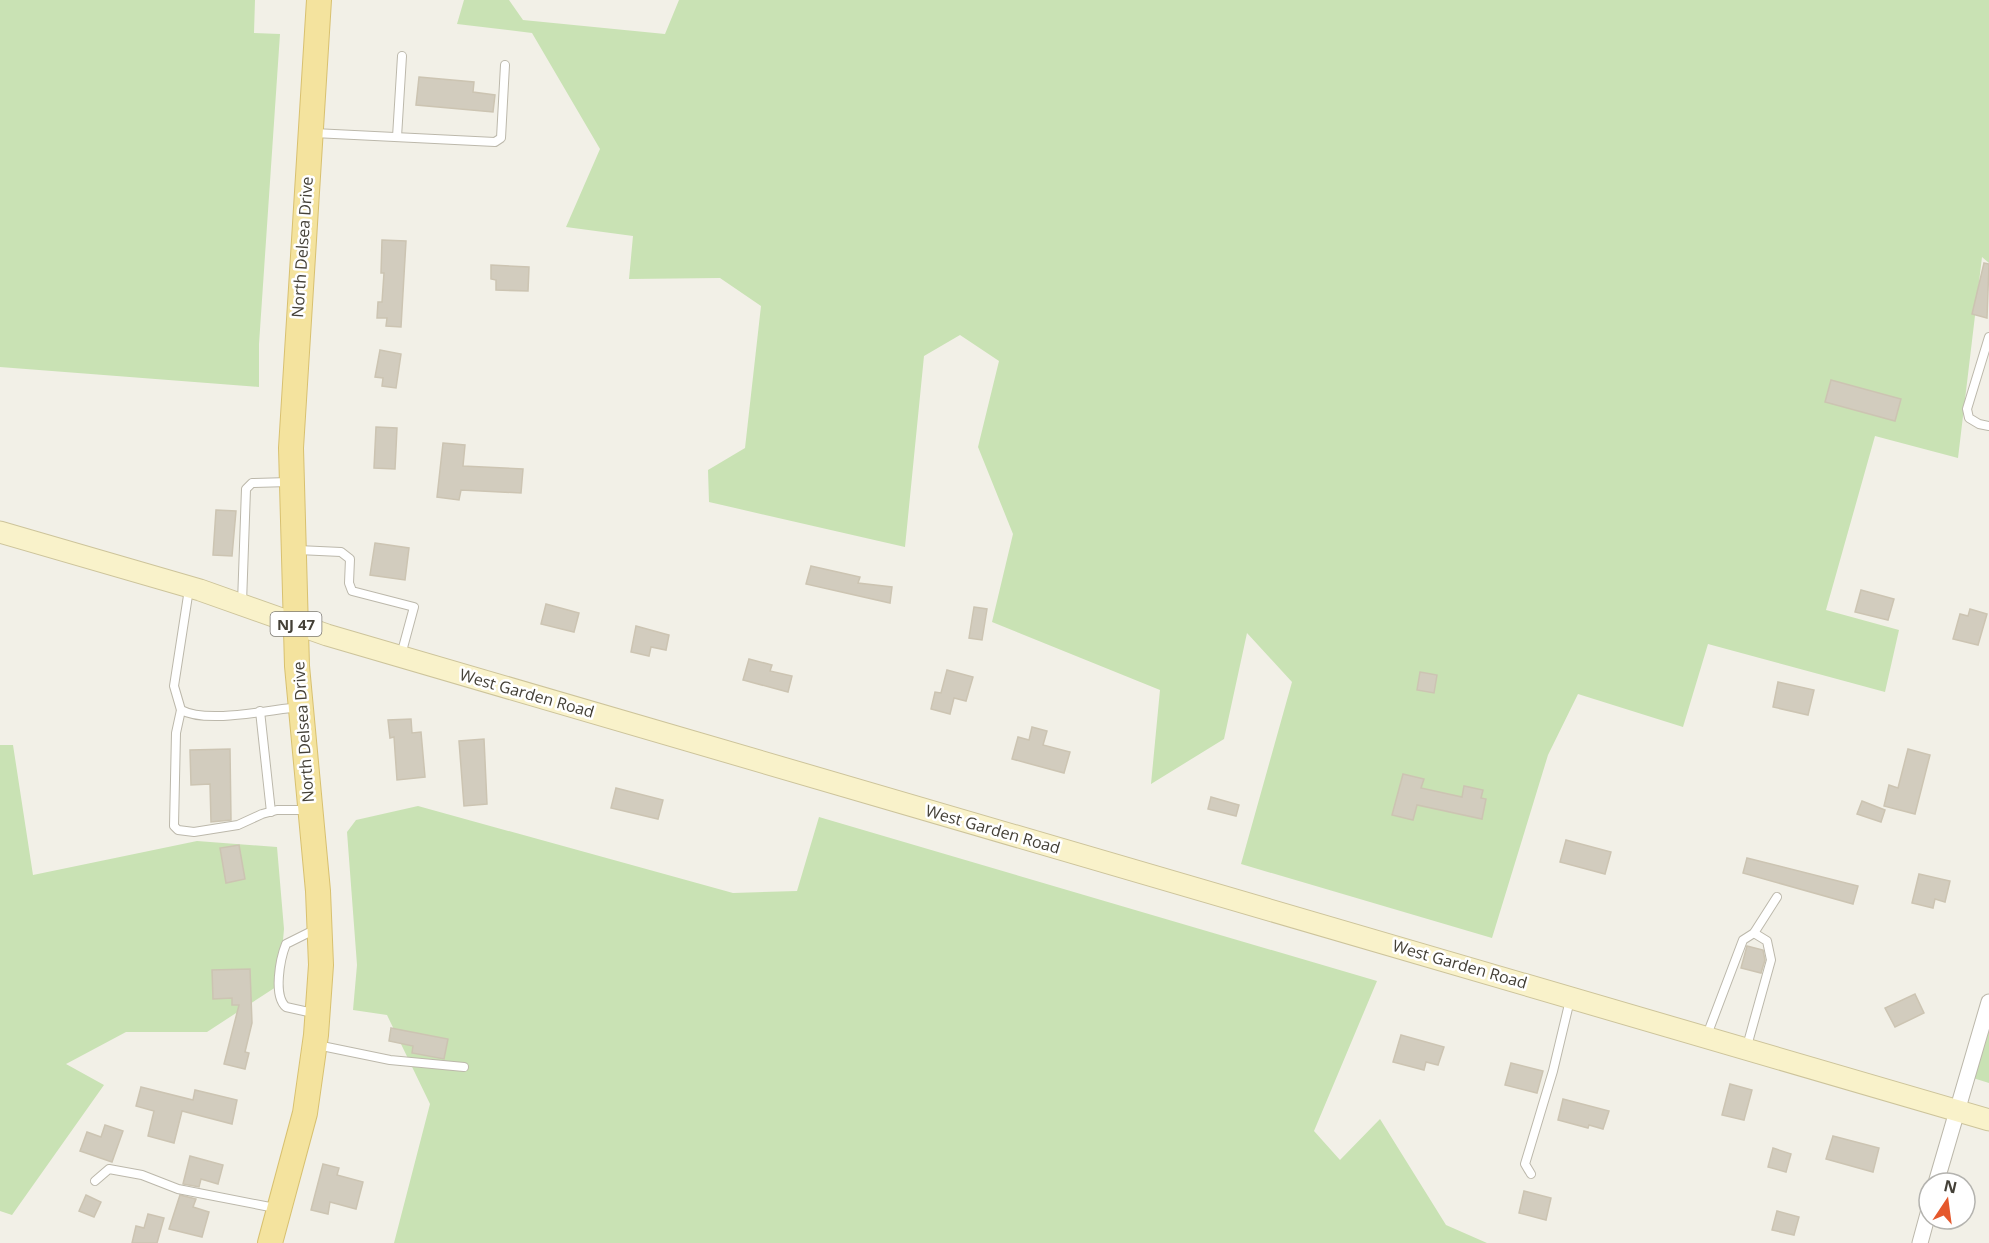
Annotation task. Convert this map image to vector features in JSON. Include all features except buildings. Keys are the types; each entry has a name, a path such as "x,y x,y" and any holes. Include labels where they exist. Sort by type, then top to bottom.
{"main road":[{"name":"North Delsea Drive","path":"270,1243 305,1113 318,1014 320,928 301,706 292,482 295,357 319,0"},
{"name":"West Garden Road","path":"0,532 189,587 401,657 1571,996 1989,1120"}],"street":[{"path":"1939,1171 1989,1002"}],"lane":[{"path":"397,137 402,56"},
{"path":"310,132 500,141 505,65"},
{"path":"1989,337 1967,409 1969,418 1979,424 1989,426"},
{"path":"242,604 246,489 252,483 292,482"},
{"path":"293,550 341,552 350,559 349,583 352,591 414,607 401,657"},
{"path":"189,587 174,686 181,710 176,733 174,826 178,830 194,832 238,825 271,812 309,810"},
{"path":"181,710 189,714 206,716 301,706"},
{"path":"260,711 271,812"},
{"path":"1707,1036 1723,998 1732,962 1743,940 1754,933 1778,897"},
{"path":"318,1014 286,1007 279,996 282,953 286,944 320,928"},
{"path":"1746,1048 1771,960 1767,941 1754,933"},
{"path":"1532,1174 1525,1164 1553,1071 1571,996"},
{"path":"315,1044 390,1060 464,1067"},
{"path":"95,1181 109,1169 142,1175 178,1189 279,1209"}],"green space":[{"path":"0,0 255,0 254,33 280,34 259,344 259,387 0,367"},
{"path":"464,0 509,0 523,20 665,34 679,0 1989,0 1989,263 1982,257 1958,458 1875,436 1826,610 1899,630 1885,692 1708,644 1683,727 1578,694 1548,755 1492,938 1241,864 1292,682 1247,633 1224,739 1151,784 1160,690 992,622 1013,534 978,447 999,361 960,335 924,356 905,547 709,502 708,470 745,448 761,306 720,278 629,279 633,236 566,227 600,149 532,33 457,24"},
{"path":"0,745 13,745 33,875 197,841 277,847 284,929 279,985 207,1032 126,1032 66,1064 104,1085 12,1215 0,1211"},
{"path":"418,806 733,893 797,891 819,817 1377,981 1314,1131 1340,1160 1380,1119 1446,1225 1487,1243 394,1243 430,1104 387,1015 353,1010 357,965 347,832 356,820"},
{"path":"1989,1022 1989,1083 1973,1078"}]}
